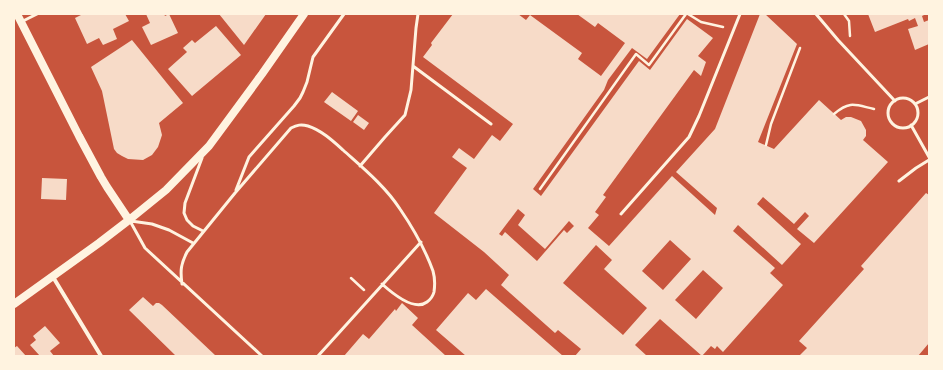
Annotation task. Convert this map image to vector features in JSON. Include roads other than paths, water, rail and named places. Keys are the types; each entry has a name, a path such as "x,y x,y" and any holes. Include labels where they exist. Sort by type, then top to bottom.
{"main road":[{"path":"14,304 53,277 163,193 204,152 304,14"},
{"path":"19,18 101,177 129,220"}],"street":[{"path":"53,277 101,356"}],"lane":[{"path":"19,18 37,14"},
{"path":"235,193 249,157 300,98 307,82 314,57 344,14"},
{"path":"360,166 405,115 411,90 418,14"},
{"path":"621,214 689,137 740,14"},
{"path":"816,14 864,69 895,101"},
{"path":"413,66 490,124"},
{"path":"915,104 929,97"},
{"path":"903,98 912,100 918,113 915,122 902,128 893,123 890,119 889,109 895,101 903,98"},
{"path":"182,284 180,272 182,262 193,243 291,128 299,125 316,129 332,141 380,184 399,207 420,242 433,272 435,283 432,296 421,305 415,305 391,292 382,284"},
{"path":"899,181 929,159 911,125"},
{"path":"203,231 193,226 187,220 184,214 184,206 204,152"},
{"path":"129,220 152,224 169,230 193,243"},
{"path":"129,220 145,248 182,284 262,356"},
{"path":"318,356 420,242"}]}
